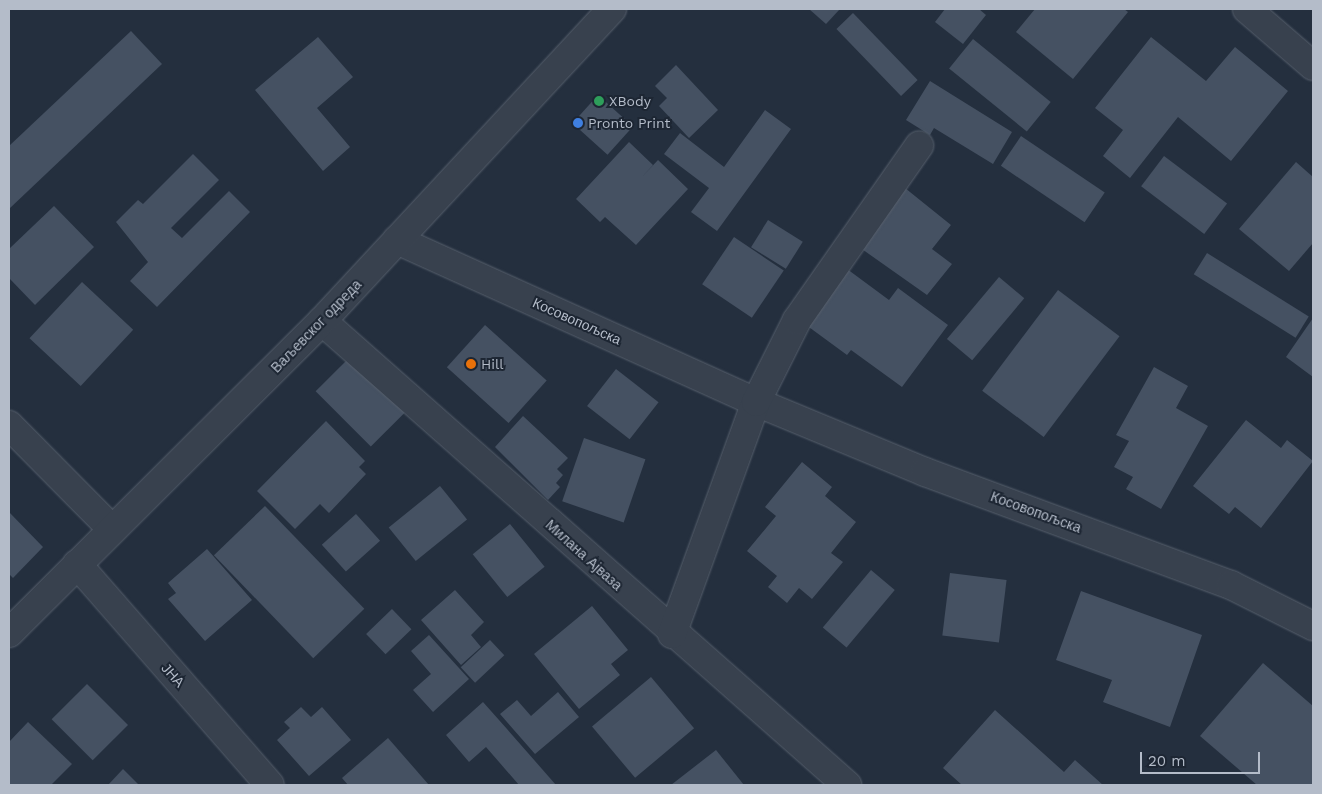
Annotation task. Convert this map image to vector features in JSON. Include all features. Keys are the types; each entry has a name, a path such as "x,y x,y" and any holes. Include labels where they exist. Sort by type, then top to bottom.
{"street":[{"name":"Ваљевског одреда","path":"9,633 76,564 322,321 612,9"},
{"path":"1247,9 1313,66"},
{"path":"672,634 756,402 797,320 919,146"},
{"name":"Косовопољска","path":"397,240 756,402 925,472 1215,579 1313,626"},
{"name":"Милана Ајваза","path":"322,321 672,634 848,785"},
{"path":"9,425 112,529"},
{"name":"ЈНА","path":"76,564 270,785"}],"building":[{"path":"809,9 840,9 826,24"},
{"path":"945,9 979,9 986,15 963,44 935,22"},
{"path":"1035,9 1124,9 1128,12 1073,79 1016,32"},
{"path":"853,13 918,80 901,96 836,29"},
{"path":"131,31 162,64 9,209 9,146"},
{"path":"318,37 353,77 317,108 350,147 323,171 255,90"},
{"path":"1151,37 1206,81 1235,47 1288,91 1231,161 1178,117 1130,178 1103,156 1123,130 1095,108"},
{"path":"973,39 1051,102 1027,131 949,69"},
{"path":"676,65 718,110 689,138 659,106 667,98 655,86"},
{"path":"930,81 1012,132 993,164 934,128 930,135 906,120"},
{"path":"598,95 633,126 608,155 573,123"},
{"path":"765,110 791,129 717,231 691,212 709,188 664,154 680,133 724,167"},
{"path":"1021,136 1105,192 1085,222 1001,166"},
{"path":"629,142 653,165 640,179 658,160 688,189 636,245 605,217 600,222 576,199"},
{"path":"193,154 219,180 171,228 182,238 229,191 250,212 157,307 130,281 148,262 116,222 138,200 143,204"},
{"path":"1164,156 1227,204 1204,234 1141,186"},
{"path":"1296,162 1313,177 1313,243 1289,271 1239,229"},
{"path":"905,188 951,225 932,249 952,264 927,295 859,247"},
{"path":"54,206 94,247 35,305 9,278 9,249"},
{"path":"768,220 803,242 786,269 751,247"},
{"path":"734,237 784,271 752,318 702,284"},
{"path":"1207,253 1309,317 1296,338 1194,274"},
{"path":"843,266 889,300 898,288 948,325 902,387 851,350 847,355 802,322"},
{"path":"999,277 1024,298 972,360 947,339"},
{"path":"82,282 133,330 81,386 29,338"},
{"path":"1058,290 1119,336 1044,437 982,391"},
{"path":"1313,318 1313,377 1286,357"},
{"path":"485,325 547,381 509,423 447,367"},
{"path":"351,356 406,411 371,447 316,391"},
{"path":"1154,367 1188,386 1176,408 1208,426 1161,509 1126,489 1133,477 1114,467 1129,441 1116,435"},
{"path":"616,369 659,402 630,439 587,406"},
{"path":"523,416 568,458 557,469 563,475 556,483 560,487 548,500 495,447"},
{"path":"1246,420 1281,448 1287,440 1313,461 1261,528 1235,507 1229,514 1193,486"},
{"path":"326,421 365,461 359,467 366,474 329,513 320,504 295,529 257,491"},
{"path":"584,438 645,459 624,523 562,501"},
{"path":"802,462 832,487 825,496 856,522 831,553 843,562 812,599 799,588 787,603 768,587 777,576 747,551 776,516 765,507"},
{"path":"440,486 467,519 416,561 389,528"},
{"path":"265,506 364,609 313,658 214,555"},
{"path":"9,512 43,547 13,578 9,574"},
{"path":"356,514 380,541 346,572 322,545"},
{"path":"510,524 545,567 507,597 473,554"},
{"path":"207,549 252,600 205,641 168,599 176,593 168,583"},
{"path":"871,570 895,590 847,647 823,627"},
{"path":"950,573 1007,580 999,642 942,636"},
{"path":"455,590 484,622 471,635 481,647 461,665 421,620"},
{"path":"1081,591 1202,635 1170,727 1103,702 1112,680 1056,660"},
{"path":"592,606 628,650 611,664 620,675 579,709 534,654"},
{"path":"392,609 411,629 386,654 366,634"},
{"path":"429,635 469,679 433,712 413,690 431,674 411,651"},
{"path":"490,640 504,655 475,683 461,667"},
{"path":"1263,663 1313,706 1313,785 1257,785 1200,736"},
{"path":"651,677 694,728 635,778 592,726"},
{"path":"87,684 128,725 93,760 52,719"},
{"path":"558,692 579,717 535,754 500,714 517,700 531,716"},
{"path":"483,702 556,785 519,785 486,747 469,762 446,735"},
{"path":"301,707 311,717 322,707 351,740 309,776 277,740 290,728 284,722"},
{"path":"995,710 1064,772 1075,760 1103,785 962,785 943,768"},
{"path":"28,722 72,764 51,785 9,785 9,742"},
{"path":"388,738 429,785 348,785 342,778"},
{"path":"716,750 744,785 671,785"},
{"path":"123,769 139,785 108,785"}],"place":[{"name":"XBody","path":"599,101"},
{"name":"Pronto Print","path":"578,123"},
{"name":"Hill","path":"471,364"}]}
